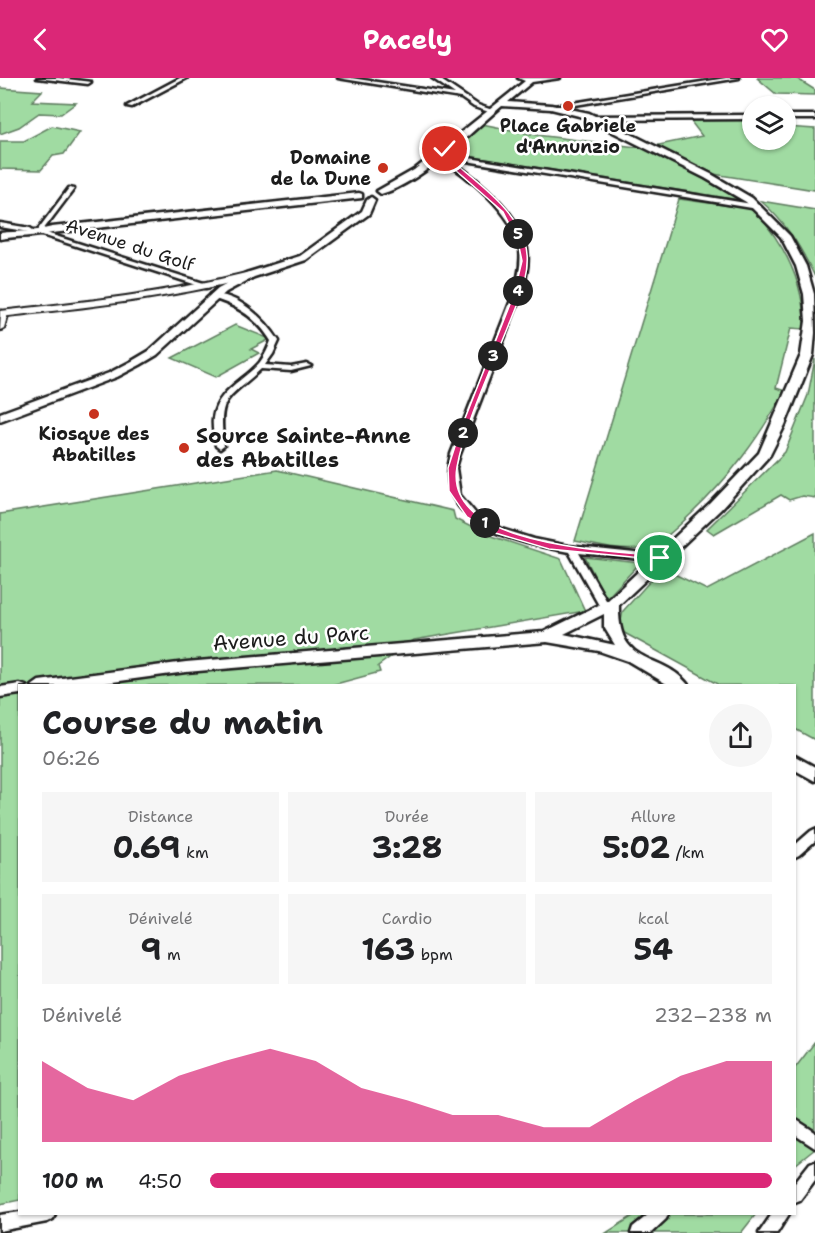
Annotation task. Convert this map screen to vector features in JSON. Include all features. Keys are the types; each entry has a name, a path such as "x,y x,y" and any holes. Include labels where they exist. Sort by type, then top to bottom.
{"main road":[{"path":"359,196 366,190 381,191 394,187 417,172 492,111 525,80 556,78"},
{"path":"500,104 551,107 591,118 708,176 758,207 785,236 801,267 809,294 811,321 807,355 779,425 764,455 660,558 610,614 586,619 598,644"},
{"path":"5,233 42,231 359,196 371,200 384,196 381,191"},
{"path":"0,417 62,396 136,363 153,353 215,291 250,275 303,258 366,212 371,200"},
{"path":"610,614 626,652 678,684"},
{"name":"Avenue du Parc","path":"547,637 586,619"},
{"name":"Avenue du Parc","path":"54,684 186,667 547,637 598,644 626,652"},
{"path":"0,692 18,689"},
{"path":"796,763 815,775"}],"street":[{"path":"40,78 88,82"},
{"path":"130,106 184,78"},
{"path":"341,78 463,97"},
{"path":"435,78 476,106 492,111"},
{"path":"688,78 700,84"},
{"path":"551,107 736,78"},
{"path":"591,118 742,117"},
{"path":"796,117 815,117"},
{"path":"438,155 758,207"},
{"path":"438,155 448,161 505,212 522,242 525,261 517,294 455,458 452,468 453,491 470,515 495,530 549,547 660,558"},
{"path":"42,231 71,189"},
{"path":"0,225 5,233"},
{"name":"Avenue du Golf","path":"42,231 215,291 251,313 267,325 274,341 270,357 261,367"},
{"path":"0,328 2,313 98,305 215,291"},
{"path":"220,446 217,417 223,397 261,367 291,369 307,366"},
{"path":"572,549 610,614"},
{"path":"796,851 815,834"},
{"path":"796,1127 815,1141"},
{"path":"796,1194 815,1168"},
{"path":"0,1223 42,1215"},
{"path":"639,1233 659,1215"},
{"path":"767,1233 780,1215"}],"green space":[{"path":"757,78 796,78 815,90 815,95 776,94"},
{"path":"0,88 42,91 32,101 76,103 61,114 39,113 19,127 0,134"},
{"path":"742,118 742,150 796,150 796,128 815,129 815,190 701,172 654,146 702,136 689,119"},
{"path":"482,124 536,135 645,148 746,201 447,153"},
{"path":"52,126 80,132 64,154 53,156 41,170 0,169 0,141 24,141"},
{"path":"679,199 753,209 774,235 790,264 801,295 804,329 791,328 776,388 785,391 765,425 731,471 680,524 657,542 643,548 626,550 575,541"},
{"path":"761,201 815,210 815,277 792,236"},
{"path":"235,325 270,339 251,349 259,353 216,377 172,358"},
{"path":"815,359 815,498 802,496 789,500 781,495 714,534 707,529 785,452 808,395"},
{"path":"277,470 453,511 455,519 485,534 561,559 585,611 414,640 378,666 380,672 336,684 18,684 18,1200 0,1204 0,514"},
{"path":"815,533 815,740 796,730 796,684 717,684 619,630 623,611 662,568 707,590"},
{"path":"585,557 640,563 606,599"},
{"path":"815,1042 815,1149 796,1164 796,1067"},
{"path":"634,1215 755,1215 741,1233 606,1233"}],"place":[{"name":"Place Gabriele d'Annunzio","path":"568,106"},
{"name":"Domaine de la Dune","path":"383,168"},
{"name":"Kiosque des Abatilles","path":"94,414"},
{"name":"Source Sainte-Anne des Abatilles","path":"184,448"}],"route":[{"path":"445,149 438,155 490,196 505,212 522,242 525,261 517,294 452,468 453,491 457,500 470,515 495,530 549,547 660,558"}]}
